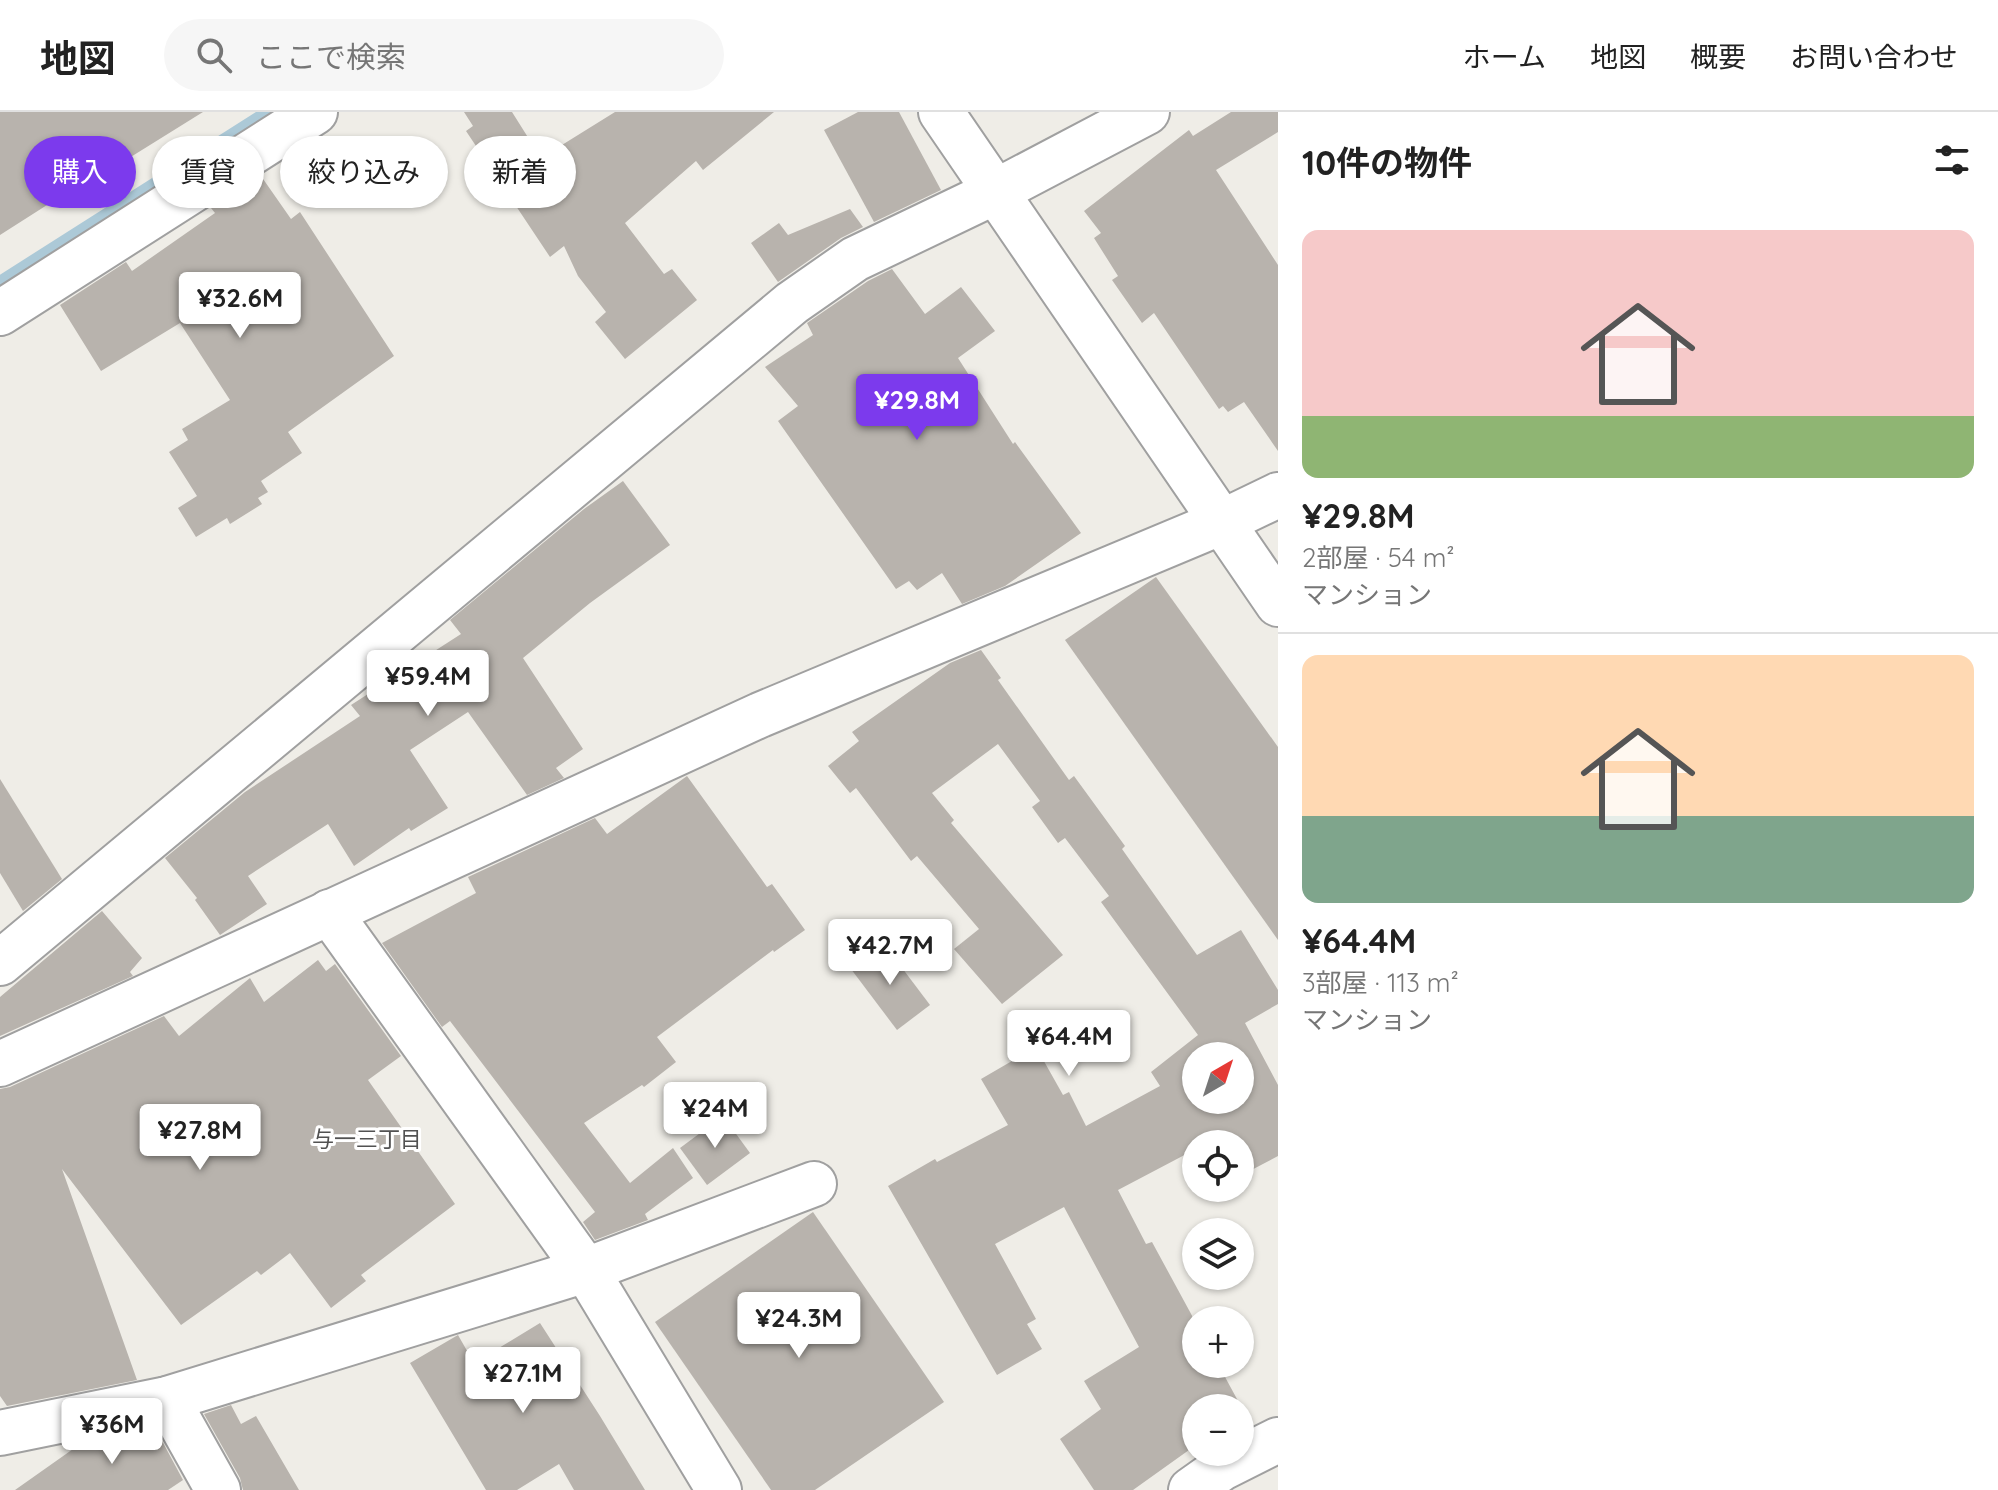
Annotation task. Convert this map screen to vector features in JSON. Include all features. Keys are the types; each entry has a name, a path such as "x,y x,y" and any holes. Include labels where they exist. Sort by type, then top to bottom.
{"street":[{"path":"0,313 315,112"},
{"path":"941,112 1278,604"},
{"path":"0,963 792,303 855,259 997,191 1147,112"},
{"path":"0,1064 760,715 1222,522 1278,495"},
{"path":"329,912 586,1270 719,1490"},
{"path":"0,1433 167,1399 586,1270 814,1184"},
{"path":"167,1399 218,1490"},
{"path":"1215,1483 1278,1440"}],"building":[{"path":"0,112 203,112 164,136 152,136 152,144 136,154 136,136 24,136 24,208 42,208 0,235"},
{"path":"464,112 512,112 527,136 469,136 466,131 473,126"},
{"path":"615,112 774,112 703,170 696,161 625,223 664,274 672,269 697,300 625,359 595,322 606,312 578,276 564,246 550,257 517,208 576,208 576,136"},
{"path":"858,112 899,112 941,190 874,222 824,130"},
{"path":"1231,112 1278,112 1278,132 1216,170 1278,265 1278,451 1244,402 1228,412 1223,406 1219,409 1154,313 1142,323 1112,280 1118,276 1094,238 1101,233 1084,211 1189,130 1193,136"},
{"path":"264,180 280,208 291,219 300,212 394,356 288,432 302,453 261,481 268,492 258,498 262,504 230,524 227,518 196,537 178,508 197,496 169,452 188,440 182,429 230,400 180,323 101,371 60,305 126,262 132,271 215,213 211,208 264,208"},
{"path":"850,209 863,227 841,238 778,282 751,243 779,223 788,235"},
{"path":"892,269 925,314 961,287 995,331 958,358 1013,444 1015,442 1081,533 1005,586 962,604 942,573 917,590 909,581 896,589 778,421 798,406 765,367 813,335 807,323 868,281"},
{"path":"623,481 670,545 590,603 523,658 583,749 556,768 564,778 527,795 468,712 410,750 448,808 411,831 409,828 354,866 328,824 248,876 267,904 220,935 195,900 197,898 165,858 245,792 360,716 351,705 461,634 450,620 584,509"},
{"path":"1156,577 1278,747 1278,940 1065,640"},
{"path":"981,650 1001,678 998,680 1069,780 1074,776 1125,846 1122,849 1197,955 1241,930 1278,990 1278,1004 1245,1023 1278,1085 1278,1156 1254,1169 1254,1130 1182,1130 1182,1156 1118,1190 1146,1244 1152,1242 1187,1306 1182,1306 1182,1378 1226,1378 1234,1394 1182,1394 1182,1455 1133,1490 1094,1490 1060,1439 1101,1409 1084,1381 1139,1347 1064,1207 995,1244 1036,1319 1027,1324 1042,1349 997,1375 888,1186 935,1159 937,1162 1008,1125 981,1079 1036,1047 1063,1095 1069,1092 1086,1126 1160,1086 1151,1072 1182,1048 1182,1114 1254,1114 1254,1042 1189,1042 1198,1035 1101,902 1109,896 1065,838 1058,843 1032,807 1040,801 998,744 932,793 954,820 951,823 1063,955 1002,1004 954,949 979,929 917,856 911,861 856,788 850,793 828,766 859,741 852,732 950,663"},
{"path":"687,776 767,887 772,884 805,930 773,950 657,1037 676,1062 644,1087 642,1085 584,1123 630,1183 673,1148 693,1178 645,1214 648,1220 595,1240 583,1222 595,1212 450,1021 442,1027 382,943 476,893 468,877 595,818 607,834"},
{"path":"0,779 62,879 23,911 0,873"},
{"path":"102,911 142,958 130,972 133,976 0,1036 0,997"},
{"path":"884,944 930,1005 897,1030 851,969"},
{"path":"318,960 326,971 335,964 401,1056 368,1080 455,1204 361,1275 366,1281 331,1308 290,1253 261,1275 257,1271 181,1325 62,1169 137,1380 7,1406 0,1396 0,1089 164,1016 179,1036 250,978 264,1002"},
{"path":"723,1116 750,1153 707,1185 680,1148"},
{"path":"813,1212 944,1402 815,1490 771,1490 655,1322"},
{"path":"540,1323 645,1490 574,1490 559,1464 517,1490 486,1490 410,1363 458,1335 474,1363"},
{"path":"231,1405 241,1424 256,1416 299,1490 243,1490 240,1478 204,1414"},
{"path":"154,1427 183,1480 168,1490 15,1490 83,1442"}],"waterway":[{"path":"0,283 269,112"}],"district":[{"name":"与一三丁目","path":"367,1139"}]}
